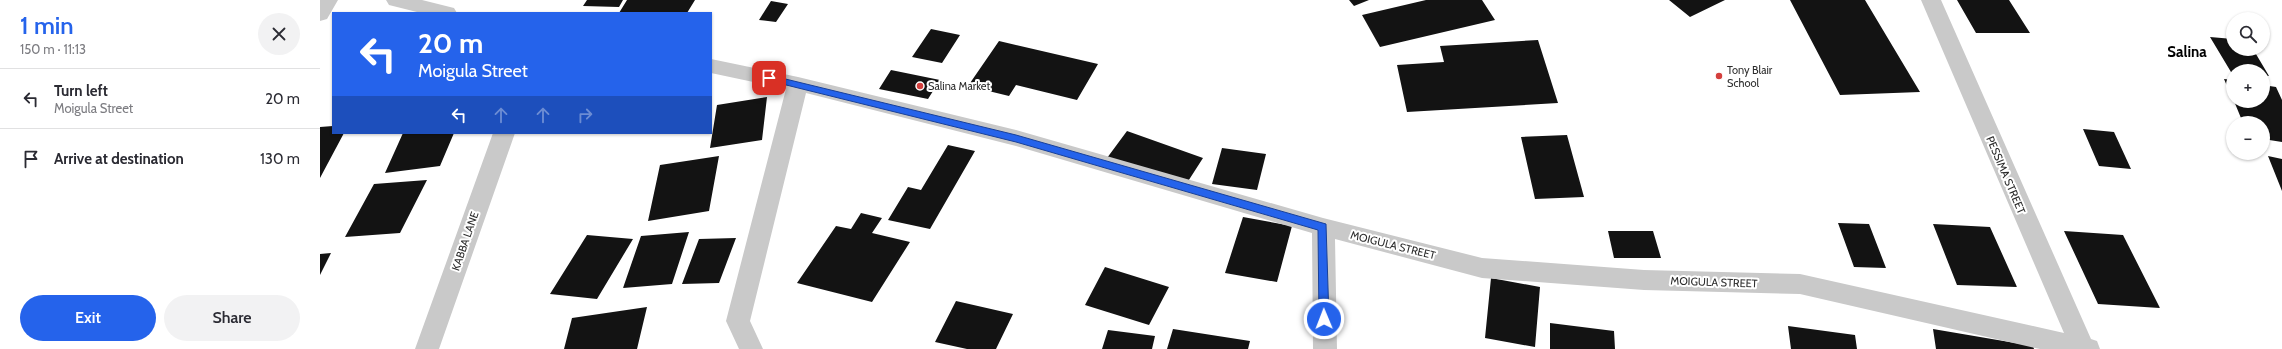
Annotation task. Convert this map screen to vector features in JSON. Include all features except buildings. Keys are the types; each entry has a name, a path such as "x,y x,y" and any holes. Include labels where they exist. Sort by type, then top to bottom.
{"street":[{"path":"320,14 328,0"},
{"path":"396,0 443,12"},
{"name":"PESSIMA STREET","path":"1931,0 2085,349"},
{"name":"MOIGULA STREET","path":"712,66 798,84 1016,138 1323,227 1482,268 1644,280 1800,284 2085,349"},
{"path":"751,349 738,321 798,84"},
{"name":"KABBA LANE","path":"427,349 504,134"},
{"path":"1323,227 1325,349"}],"place":[{"name":"Tony Blair School","path":"1719,76"},
{"name":"Salina Market","path":"920,86"}],"district":[{"name":"Salina","path":"2187,52"}],"route":[{"path":"769,78 1016,138 1323,227 1324,319"}]}
